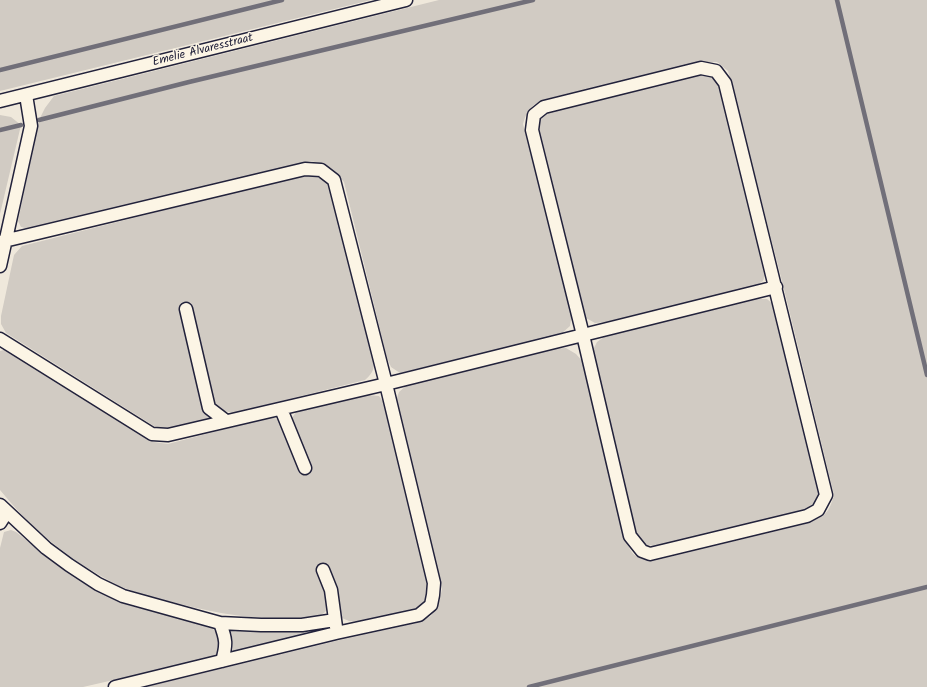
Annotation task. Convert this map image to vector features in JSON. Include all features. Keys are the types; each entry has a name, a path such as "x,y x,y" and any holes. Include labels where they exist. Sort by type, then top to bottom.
{"street":[{"name":"Emelie Alvaresstraat","path":"0,102 406,0"},
{"path":"701,68 716,71 725,83 826,495 818,510 808,516 650,554 642,551 630,536 583,335 532,130 534,115 544,107 701,68"},
{"path":"0,266 3,241 31,126 26,95"},
{"path":"3,241 305,169 321,170 334,180 386,384 434,583 431,605 419,615 336,633 115,687"},
{"path":"0,339 152,434 168,435 386,384 776,287"},
{"path":"186,309 209,408 226,421"},
{"path":"281,409 305,468"},
{"path":"2,513 69,565 98,584 123,596 220,622 261,625 302,625 335,620"},
{"path":"323,570 331,590 336,633"},
{"path":"220,622 226,648 222,661"}],"shaded area":[{"path":"0,0 371,0 0,91"},
{"path":"439,0 927,0 927,687 146,687 416,623 431,616 439,602 442,589 396,401 399,392 407,385 551,349 566,348 576,354 584,363 625,539 632,553 642,559 653,561 805,524 821,517 830,507 834,495 783,285 728,71 717,62 705,62 546,99 533,105 523,124 572,314 570,326 561,334 400,373 391,367 387,358 344,182 334,171 322,164 311,161 29,229 21,227 18,221 39,120 45,108 54,96"},
{"path":"704,73 713,78 719,84 766,272 763,281 757,285 606,322 595,323 586,318 582,309 538,130 540,118 549,111"},
{"path":"0,115 11,117 21,125 0,214"},
{"path":"308,174 318,176 330,184 373,356 373,370 365,380 233,413 220,410 213,405 190,303 182,305 203,410 212,419 166,429 154,426 6,333 1,324 1,316 14,255 22,246"},
{"path":"756,299 767,299 773,304 820,495 816,504 810,510 659,546 644,544 635,531 593,350 597,342 604,337"},
{"path":"4,350 154,442 168,444 271,417 280,420 302,472 311,469 293,426 292,418 296,412 367,395 379,396 385,404 427,583 427,595 425,601 416,608 359,622 349,621 342,618 337,592 326,564 316,568 327,593 328,599 327,609 321,615 294,619 250,617 208,611 142,594 119,586 87,567 46,538 22,515 0,490 0,351"},
{"path":"11,530 16,532 64,570 96,589 131,606 210,625 221,639 219,654 210,658 83,687 0,687 0,548 4,532"},
{"path":"230,628 274,632 323,631 233,652 233,641"}],"waterway":[{"path":"0,70 282,0"},
{"path":"39,120 189,82 533,0"},
{"path":"837,0 927,375"},
{"path":"0,130 21,125"},
{"path":"529,687 927,587"}]}
